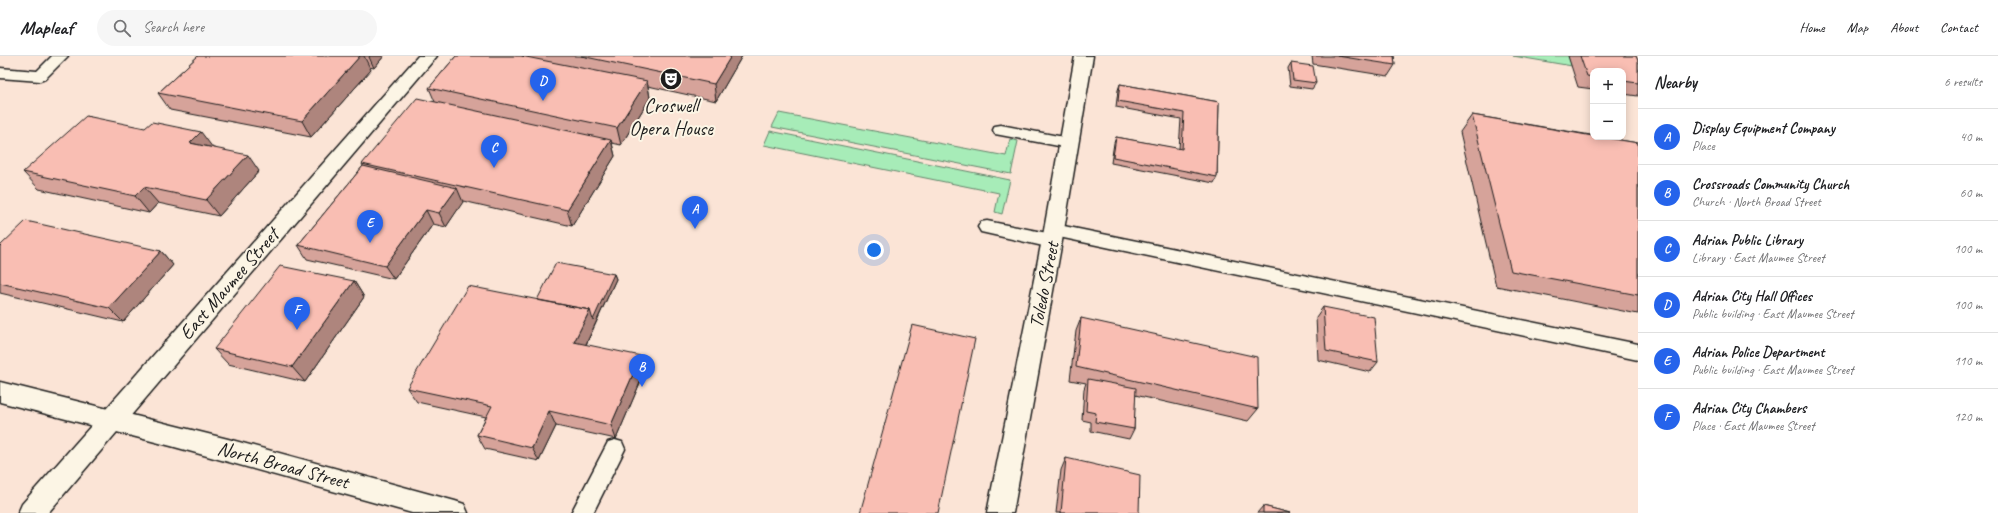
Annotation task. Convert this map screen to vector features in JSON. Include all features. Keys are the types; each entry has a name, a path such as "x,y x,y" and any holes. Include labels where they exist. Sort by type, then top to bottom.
{"street":[{"name":"East Maumee Street","path":"31,513 428,56"},
{"name":"Toledo Street","path":"1000,513 1053,236 1084,56"},
{"name":"North Broad Street","path":"0,392 112,418 153,431 317,473 417,508 455,513"}],"lane":[{"path":"0,73 40,76 61,56"},
{"path":"1001,130 1069,143"},
{"path":"987,227 1053,236 1638,352"},
{"path":"582,513 615,449"}],"green space":[{"path":"1513,56 1568,56 1572,66"},
{"path":"779,113 1006,156 1010,139 1018,141 1011,174 772,127"},
{"path":"770,131 1010,180 1002,214 995,212 999,193 764,145"}],"building":[{"path":"198,56 360,56 302,121 158,93"},
{"path":"456,56 521,56 647,81 617,128 429,88"},
{"path":"581,56 731,56 714,84"},
{"path":"1337,56 1394,56 1395,65"},
{"path":"1580,56 1636,56 1638,61 1638,83 1626,81 1626,68 1590,68 1590,76 1587,76"},
{"path":"1291,63 1313,66 1316,83 1293,80"},
{"path":"1120,84 1219,102 1217,177 1113,157 1116,137 1182,149 1184,113 1118,101"},
{"path":"417,98 611,140 567,210 362,164"},
{"path":"1472,115 1590,135 1590,140 1620,140 1638,143 1638,295 1511,271"},
{"path":"86,116 145,128 152,122 201,132 190,143 248,155 206,200 144,187 135,196 23,172"},
{"path":"363,166 457,188 439,213 426,210 385,266 298,245"},
{"path":"26,221 161,251 109,308 0,283 0,246"},
{"path":"556,263 614,274 593,320 590,310 537,300"},
{"path":"280,266 354,281 292,367 214,349"},
{"path":"468,286 590,310 574,342 641,356 611,425 549,411 532,448 477,435 492,406 407,388"},
{"path":"1323,307 1374,317 1378,362 1326,351"},
{"path":"1081,318 1257,357 1258,409 1076,367"},
{"path":"912,325 975,339 938,513 860,513"},
{"path":"1088,379 1136,388 1134,429 1095,422 1096,413 1086,411"},
{"path":"1066,458 1140,475 1139,513 1061,513"},
{"path":"1263,506 1290,513 1263,513"}],"place":[{"name":"Croswell Opera House","path":"671,79"},
{"name":"Adrian City Hall Offices","path":"543,101"},
{"name":"Adrian Public Library","path":"494,168"},
{"name":"Display Equipment Company","path":"695,229"},
{"name":"Adrian Police Department","path":"370,243"},
{"name":"Adrian City Chambers","path":"297,330"},
{"name":"Crossroads Community Church","path":"642,387"}]}
